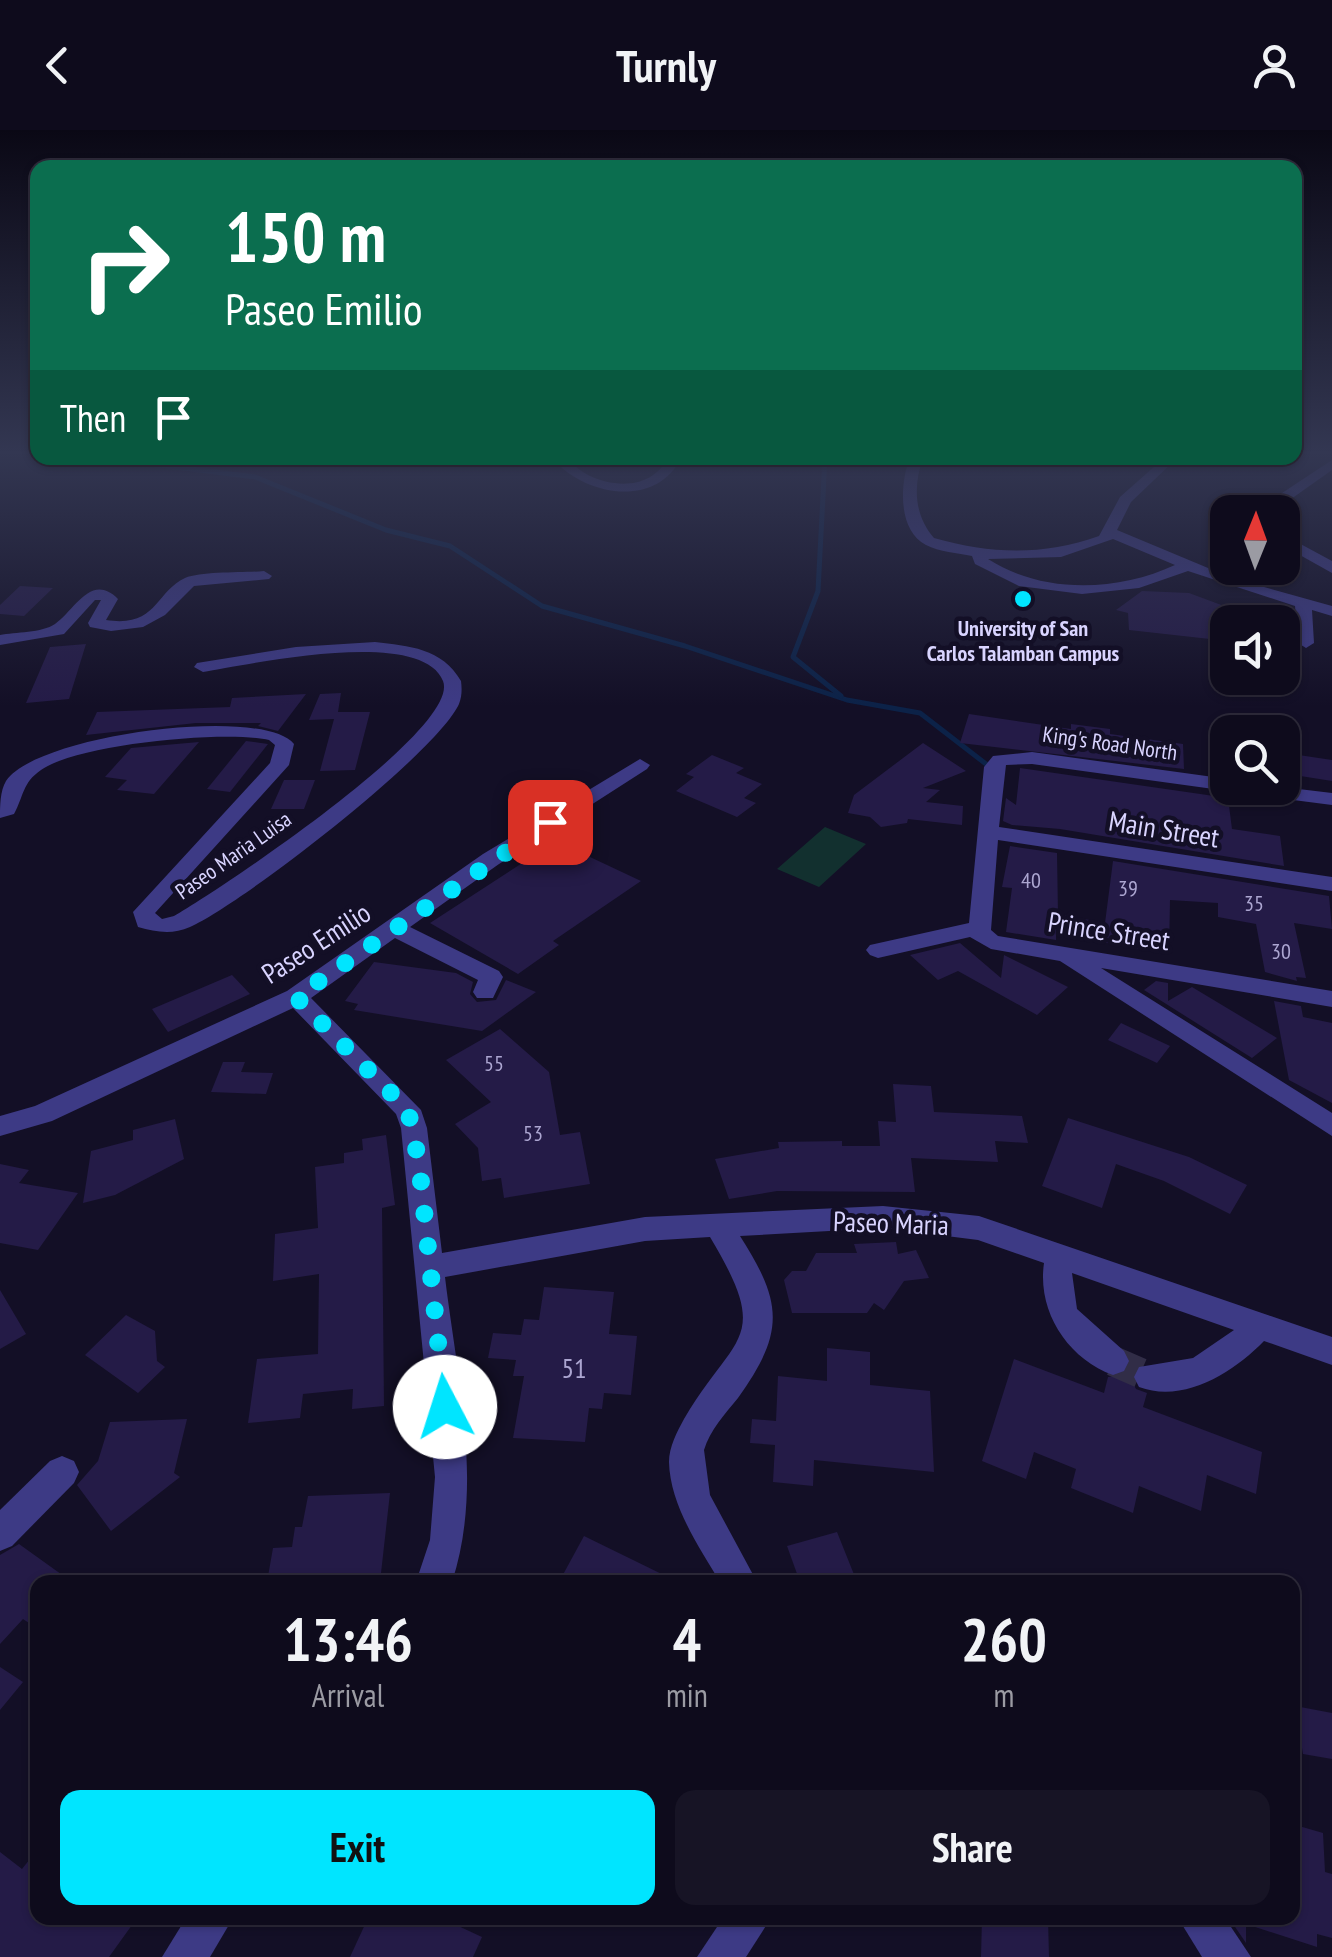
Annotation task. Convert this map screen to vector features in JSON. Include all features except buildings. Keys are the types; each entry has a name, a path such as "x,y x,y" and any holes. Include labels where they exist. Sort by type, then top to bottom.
{"street":[{"path":"923,535 929,541 980,552 1059,556 1101,535"},
{"path":"1123,535 1186,566 1302,605 1332,611"},
{"path":"1126,535 1209,567 1332,602"},
{"path":"1300,549 1332,568"},
{"path":"980,552 980,560 993,570 1027,581 1082,589 1142,585 1186,566"},
{"path":"0,640 48,635 90,596 104,595 110,600 96,622 129,626 149,623 188,582 264,576"},
{"path":"1302,605 1306,643"},
{"name":"Paseo Maria Luisa","path":"0,812 7,810 6,791 16,775 52,753 116,742 259,732 276,736 285,744 279,765 144,912 146,922 162,926 181,922 326,819 416,744 449,706 454,688 451,675 437,662 392,648 314,650 203,667"},
{"name":"King's Road North","path":"988,832 994,766 1011,757 1210,782"},
{"name":"Paseo Emilio","path":"0,1126 43,1114 296,997 491,859 640,765"},
{"path":"1300,795 1332,799"},
{"path":"878,950 978,928 988,832"},
{"name":"Main Street","path":"988,832 1332,884"},
{"path":"394,928 491,977 485,992"},
{"name":"Prince Street","path":"978,928 990,942 1332,999"},
{"path":"1063,955 1332,1126"},
{"path":"296,997 408,1110 432,1267 452,1477 448,1540 436,1575"},
{"name":"Paseo Maria","path":"432,1267 646,1229 883,1217 932,1219 979,1228 1332,1352"},
{"path":"718,1226 752,1280 762,1306 745,1366 694,1430 685,1459 692,1494 735,1575"},
{"path":"1060,1256 1054,1284 1066,1324 1113,1362"},
{"path":"1150,1377 1184,1378 1230,1352 1257,1328"},
{"path":"0,1534 62,1472"},
{"path":"184,1957 207,1925"},
{"path":"719,1957 744,1925"},
{"path":"1204,1925 1229,1957"}],"green space":[{"path":"825,827 866,844 819,887 777,869"}],"waterway":[{"path":"407,535 450,546 542,606 685,646 847,700 920,713 986,764"},
{"path":"821,535 818,591 793,657 841,696"}],"tunnel":[{"path":"1113,1361 1150,1377"}],"place":[{"name":"University of San Carlos Talamban Campus","path":"1023,599"}],"route":[{"path":"445,1407 432,1267 414,1128 408,1110 296,997 491,859 550,822"}]}
